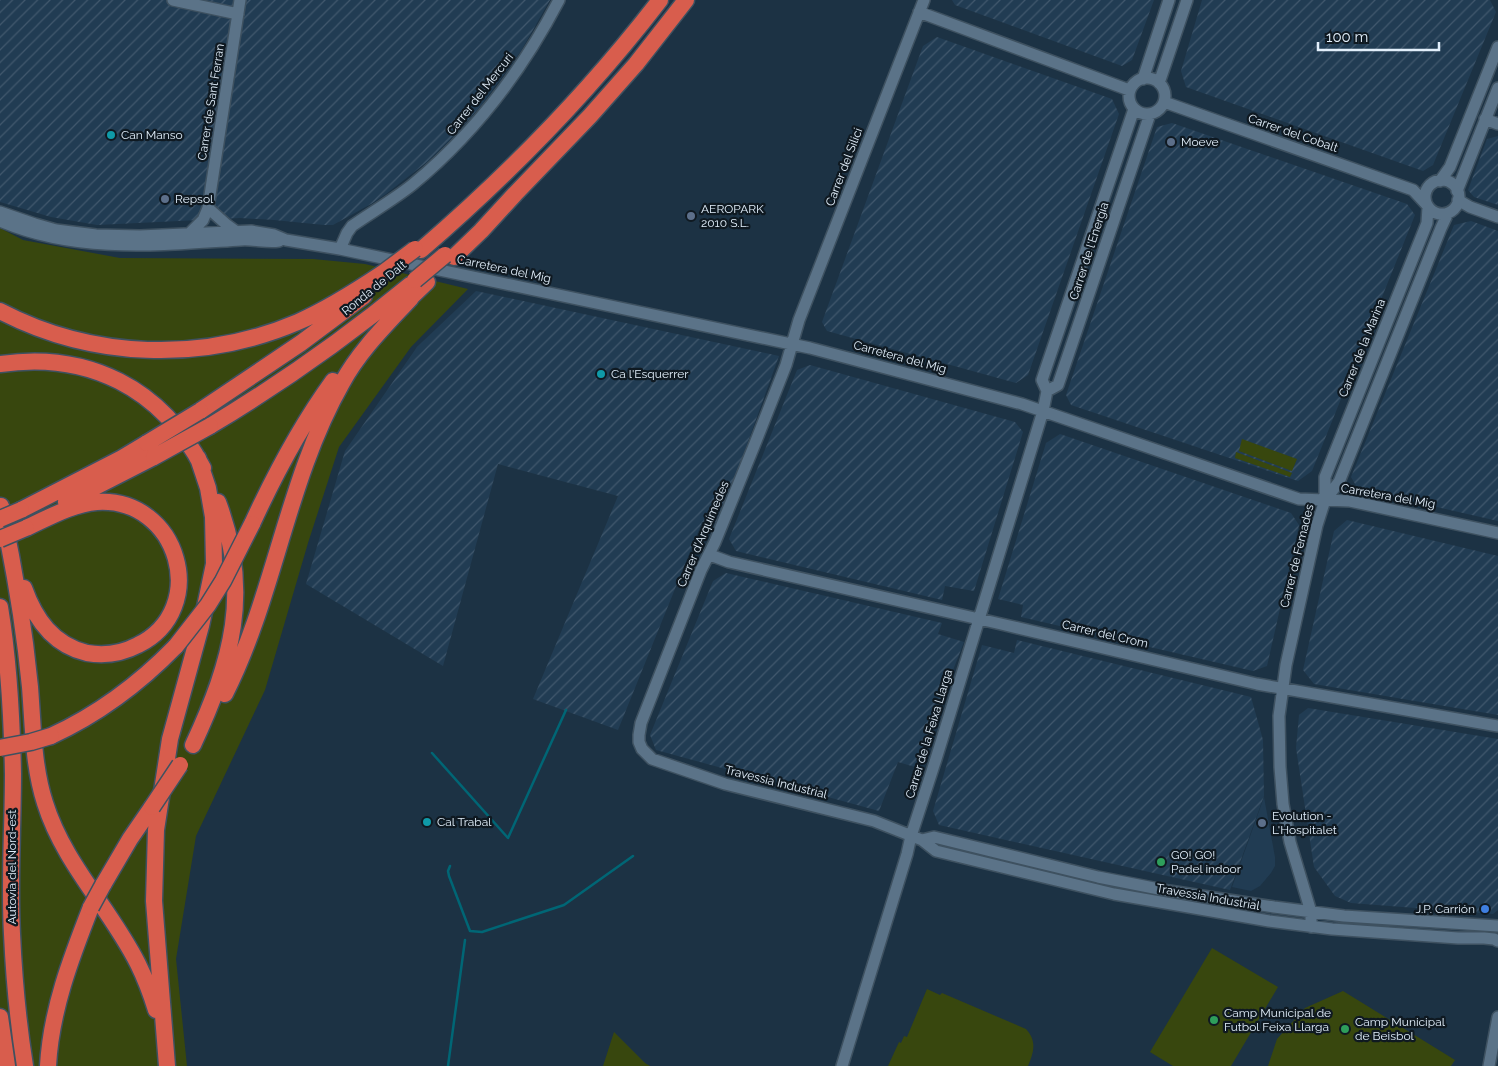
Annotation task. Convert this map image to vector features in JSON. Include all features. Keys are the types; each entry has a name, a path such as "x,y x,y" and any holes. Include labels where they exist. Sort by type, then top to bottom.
{"highway":[{"path":"598,75 651,0"},
{"name":"Ronda de Dalt","path":"150,450 200,411 301,343 467,210 536,142 598,75 660,0"},
{"path":"0,532 13,512 93,489 150,450 210,426 308,363 421,281 515,194 568,140 636,64 687,0"},
{"path":"0,311 46,332 87,343 135,350 195,349 240,341 285,327 340,301 387,274"},
{"path":"48,1066 58,1005 71,958 91,907 130,839 220,703 244,653 305,466 332,400 352,365 411,298 421,281"},
{"path":"0,748 51,736 75,725 119,698 176,646 208,605 223,581 284,459 316,404 359,348 411,298"},
{"path":"0,364 31,360 69,363 113,378 130,387 162,412 182,434 198,458 215,494 230,541 235,573 236,607 223,674 193,745"},
{"path":"167,1066 154,901 156,830 170,739 201,626 214,564 213,517 208,488 198,458"},
{"path":"95,502 118,503 144,514 155,522 172,546 179,578 177,595 172,610 164,623 144,643 120,653 106,655 80,651 52,636 41,624 22,584 13,512 64,511 95,502"},
{"path":"13,512 17,586 29,679 35,756 45,802 52,824 62,844 123,937 138,964 155,1008 167,1066"},
{"path":"0,539 13,512"},
{"name":"Autovia del Nord-est","path":"0,607 8,665 11,713 13,775 11,844 12,933 16,995 25,1066"},
{"path":"56,1066 58,1005"},
{"path":"0,1018 7,1066"}],"street":[{"path":"173,0 238,14"},
{"name":"Carrer de Sant Ferran","path":"189,234 203,220 208,208 240,0"},
{"name":"Carrer del Mercuri","path":"340,249 352,226 411,186 449,153 480,119 522,64 559,0"},
{"name":"Carrer del Silici","path":"792,345 799,320 924,0"},
{"path":"1143,79 1169,0"},
{"path":"1159,83 1187,0"},
{"path":"920,12 1130,90"},
{"path":"1440,181 1450,167 1498,48"},
{"path":"1143,79 1152,79 1159,83 1164,92 1164,102 1157,111 1150,114 1140,113 1134,109 1129,98 1130,90 1136,82 1143,79"},
{"path":"1428,187 1425,195 1427,205 1431,210 1439,214 1448,213 1455,208 1485,119 1498,88"},
{"name":"Carrer del Cobalt","path":"1164,102 1413,190 1427,205"},
{"name":"Carrer de l'Energia","path":"1043,411 1047,391 1042,380 1044,373 1134,109"},
{"name":"Carrer de l'Energia","path":"1047,391 1059,383 1150,114"},
{"path":"1485,119 1498,124"},
{"path":"1413,190 1444,181 1452,184 1458,196 1470,208 1498,217"},
{"path":"0,204 21,220"},
{"name":"Carrer de la Marina","path":"1325,500 1325,477 1427,222 1427,205"},
{"path":"208,208 236,232 250,239"},
{"name":"Carretera del Mig","path":"0,212 56,230 86,234 113,236 261,232 286,240 340,249 810,348 1014,401 1298,499 1350,501 1498,532"},
{"name":"Carrer de Femades","path":"1312,927 1311,912 1290,842 1283,804 1279,736 1282,689 1286,665 1317,525 1325,500 1339,482 1448,213"},
{"name":"Carretera del Mig","path":"0,221 50,237 104,244 143,246 250,239 277,242 286,240"},
{"name":"Carrer d'Arquímedes","path":"638,734 701,570 710,555 754,446 792,345"},
{"name":"Carrer de la Feixa Llarga","path":"842,1066 907,854 916,838 936,759 1043,411"},
{"name":"Carrer del Crom","path":"710,555 729,562 1257,684 1498,726"},
{"name":"Travessia Industrial","path":"638,734 642,749 652,759 725,784 874,821 916,838 936,851 1114,894 1197,910 1312,927 1458,938 1486,938 1498,941"},
{"name":"Travessia Industrial","path":"916,838 934,837 1098,877 1169,891 1274,907 1344,916 1498,926"},
{"path":"1489,1066 1498,1016"}],"shaded area":[{"path":"0,0 550,0 521,51 483,103 457,133 427,162 386,194 333,225 240,218 97,225 51,217 0,202"},
{"path":"952,0 1154,0 1132,60 1122,66 955,5"},
{"path":"1202,0 1490,0 1496,12 1433,165 1423,171 1186,87 1181,71"},
{"path":"937,37 1112,99 1119,114 1028,375 1016,383 827,331 822,322 923,46"},
{"path":"1172,123 1407,204 1415,215 1312,471 1298,481 1071,405 1066,395 1157,127"},
{"path":"1498,136 1498,205 1474,197 1468,190 1487,139"},
{"path":"1471,221 1498,231 1498,521 1358,489 1351,477 1454,225"},
{"path":"476,291 779,356 719,522 702,522 618,730 533,699 618,496 498,464 443,666 306,584 345,451 417,347"},
{"path":"810,365 1015,422 1023,432 974,591 945,586 942,600 736,551 729,539 797,370"},
{"path":"1060,434 1291,513 1299,525 1267,666 1253,671 1021,617 1023,605 998,599 1046,443"},
{"path":"1347,520 1498,556 1498,715 1314,684 1303,670 1334,531"},
{"path":"726,573 942,623 938,634 964,642 915,767 898,762 879,811 656,750 650,735 713,581"},
{"path":"1017,640 1251,697 1263,740 1264,796 1230,890 939,825 933,811 982,645 1014,653"},
{"path":"1308,708 1498,739 1498,910 1493,914 1351,903 1335,896 1314,867 1296,748 1299,715"},
{"name":"Evolution - L'Hospitalet","path":"1264,797 1275,866 1260,886 1251,891 1232,887"}],"green space":[{"path":"0,228 23,240 120,258 313,259 365,264 468,289 411,347 339,447 308,543 265,690 196,836 176,959 187,1066 0,1066"},
{"path":"1242,439 1297,459 1292,471 1239,451"},
{"path":"1236,452 1292,473 1290,477 1235,458"},
{"name":"Camp Municipal de Futbol Feixa Llarga","path":"1212,948 1278,987 1231,1066 1173,1066 1150,1052"},
{"path":"927,989 940,995 942,993 1026,1029 1033,1042 1032,1056 1028,1066 888,1066 899,1042 901,1043 904,1036 907,1037"},
{"name":"Camp Municipal de Beisbol","path":"1343,991 1455,1060 1451,1066 1268,1066 1277,1039 1305,1008"},
{"path":"614,1032 645,1063 650,1066 603,1066"}],"waterway":[{"path":"432,753 508,838 566,710"},
{"path":"450,866 449,876 470,931 482,932 564,905 633,856"},
{"path":"448,1066 465,940"}],"place":[{"name":"Can Manso","path":"111,135"},
{"name":"Moeve","path":"1171,142"},
{"name":"Repsol","path":"165,199"},
{"name":"AEROPARK 2010 S.L.","path":"691,216"},
{"name":"Ca l'Esquerrer","path":"601,374"},
{"name":"Cal Trabal","path":"427,822"},
{"name":"Evolution - L'Hospitalet","path":"1262,823"},
{"name":"GO! GO! Padel indoor","path":"1161,862"},
{"name":"J.P. Carrión","path":"1485,909"},
{"name":"Camp Municipal de Futbol Feixa Llarga","path":"1214,1020"},
{"name":"Camp Municipal de Beisbol","path":"1345,1029"}]}
